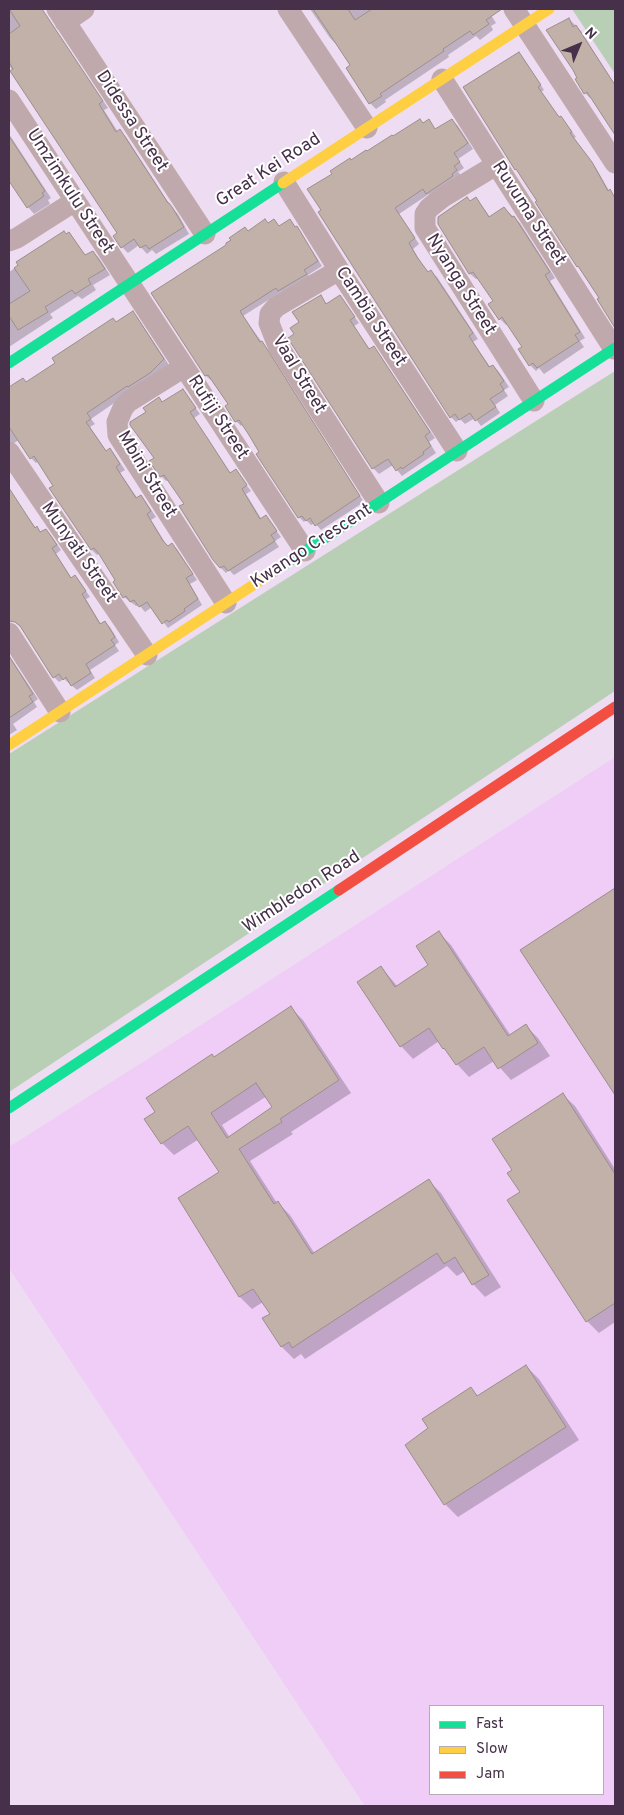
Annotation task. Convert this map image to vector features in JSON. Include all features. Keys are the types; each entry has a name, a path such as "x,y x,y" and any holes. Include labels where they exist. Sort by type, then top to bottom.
{"street":[{"path":"61,15 84,9"},
{"path":"288,9 367,128"},
{"name":"Great Kei Road","path":"9,363 442,79 519,17 549,9"},
{"name":"Didessa Street","path":"61,15 205,234"},
{"path":"519,17 615,163"},
{"name":"Ruvuma Street","path":"442,79 496,166 615,348"},
{"name":"Umzimkulu Street","path":"9,100 130,284"},
{"name":"Nyanga Street","path":"496,166 429,208 425,214 425,228 534,401"},
{"name":"Cambia Street","path":"284,182 457,451"},
{"path":"9,241 17,238 75,201"},
{"name":"Vaal Street","path":"339,270 276,307 270,314 269,323 278,346 379,503"},
{"name":"Rufiji Street","path":"130,284 305,551"},
{"name":"Kwango Crescent","path":"9,745 615,348"},
{"name":"Mbini Street","path":"184,366 128,402 117,422 118,435 226,603"},
{"name":"Munyati Street","path":"9,452 16,478 147,655"},
{"path":"9,634 60,712"},
{"name":"Wimbledon Road","path":"9,1108 615,706"}],"shaded area":[{"path":"615,757 615,1806 365,1806 9,1268 9,1147"}],"green space":[{"path":"572,9 615,9 615,74"},
{"path":"615,371 615,691 9,1092 9,754"}],"building":[{"path":"9,9 42,9 103,101 99,104 116,132 120,129 184,227 149,249 146,245 140,248 134,239 121,248 113,236 117,233 10,71 13,69 9,62 9,34 20,26"},
{"path":"313,9 348,9 355,20 372,9 502,9 486,20 489,24 473,35 470,31 443,49 444,51 380,94 382,96 369,104 346,68 350,65"},
{"path":"569,18 573,27 576,25 615,85 615,135 587,92 584,94 575,79 577,78 573,70 546,30"},
{"path":"519,52 541,85 538,87 559,117 561,116 572,132 570,133 592,162 608,191 610,189 615,198 615,328 597,299 599,298 535,202 537,201 515,170 463,87"},
{"path":"420,119 423,123 429,119 435,129 452,119 468,143 454,153 460,162 454,166 457,170 452,174 453,176 426,194 423,189 395,208 415,238 409,243 417,257 428,272 431,270 473,333 469,336 489,367 493,365 504,381 500,384 504,390 490,399 496,407 475,421 470,413 459,420 455,414 450,418 318,212 321,210 307,189 332,174 330,171 350,158 351,160"},
{"path":"9,136 45,191 42,193 44,196 27,208 9,181"},
{"path":"467,197 470,201 476,197 489,217 504,207 512,217 514,216 550,272 545,275 580,332 575,335 579,341 537,368 533,363 529,366 518,349 522,347 502,317 499,320 488,304 493,301 473,272 469,274 438,224 438,217"},
{"path":"265,219 268,223 274,219 279,226 290,219 295,227 297,226 318,261 304,270 307,274 278,291 276,288 240,311 260,342 262,341 360,496 315,526 310,518 306,521 302,516 298,518 256,454 259,452 249,435 239,420 235,422 225,406 228,404 208,375 205,376 151,293 226,245 231,240 229,238 245,227 248,231"},
{"path":"64,231 66,234 69,232 85,255 93,251 105,269 88,279 91,284 75,294 72,290 45,307 48,312 18,330 9,316 9,304 30,291 14,268 18,265 16,262"},
{"path":"321,295 326,304 340,295 355,317 350,320 369,349 374,346 430,432 425,436 431,446 423,452 424,454 402,469 401,467 396,471 388,459 372,469 288,338 294,334 290,328 299,322 292,312"},
{"path":"133,311 164,359 150,373 87,413 91,419 86,422 106,451 110,448 120,464 116,467 136,498 141,495 151,511 147,514 163,541 168,546 172,543 193,574 186,578 198,599 184,609 185,611 169,622 167,620 162,624 147,602 139,607 134,600 130,602 126,596 123,598 113,582 115,580 99,554 94,548 91,550 49,488 53,486 34,456 30,459 9,427 9,387 23,378 26,382 55,363 52,358 113,318 116,322"},
{"path":"183,389 196,408 190,412 230,473 236,469 247,485 242,489 260,519 266,515 277,531 271,535 275,541 228,571 224,566 220,568 213,560 179,506 184,504 164,475 160,477 149,461 154,458 130,425 130,422 146,412 143,408 159,397 162,402"},
{"path":"9,488 35,528 37,526 40,532 46,529 57,545 52,548 71,578 75,575 86,591 82,594 100,624 105,621 115,637 111,640 115,645 86,664 91,673 71,686 66,677 63,680 59,674 53,678 20,626 15,622 9,621"},
{"path":"9,656 33,694 29,696 33,702 9,718"},
{"path":"615,888 615,1095 520,950"},
{"path":"439,931 508,1036 526,1024 538,1043 498,1069 484,1047 456,1065 429,1028 400,1047 357,982 381,966 395,987 428,965 416,946"},
{"path":"291,1006 339,1080 280,1119 282,1122 239,1149 274,1204 278,1201 312,1254 429,1179 489,1275 472,1285 455,1257 444,1264 437,1253 292,1348 289,1342 281,1347 262,1318 270,1314 253,1289 239,1297 178,1198 219,1172 188,1126 161,1144 144,1119 155,1112 146,1098 212,1054 214,1057","holes":["256,1083 272,1107 227,1138 211,1113"]},
{"path":"563,1093 615,1174 615,1303 586,1322 507,1200 520,1192 507,1173 512,1170 492,1139"},
{"path":"526,1365 566,1427 444,1505 405,1445 428,1428 422,1419 471,1387 477,1396"}],"traffic: fast":[{"path":"9,363 283,183"},
{"path":"273,572 615,348"},
{"path":"9,1108 339,890"}],"traffic: slow":[{"path":"283,183 549,9"},
{"path":"9,745 273,572"}],"traffic: jam":[{"path":"339,890 615,707"}]}
